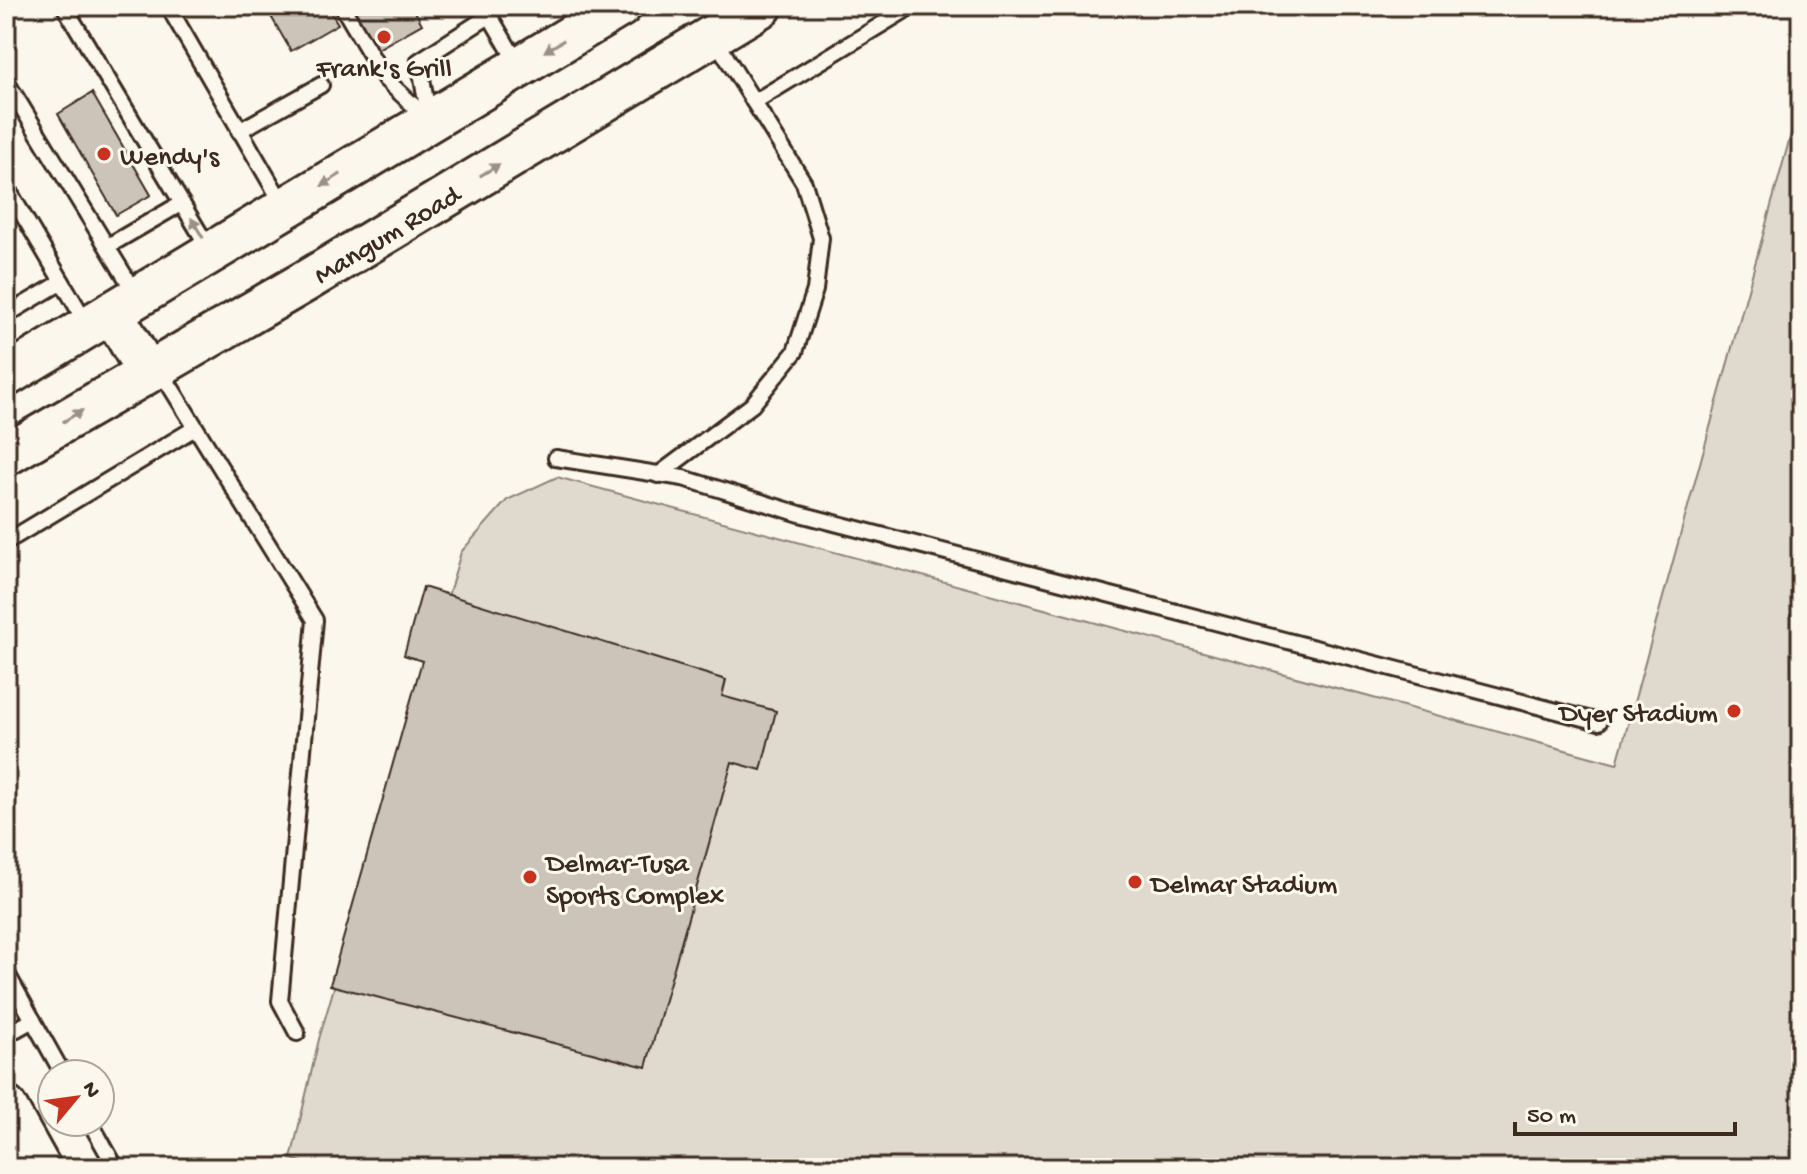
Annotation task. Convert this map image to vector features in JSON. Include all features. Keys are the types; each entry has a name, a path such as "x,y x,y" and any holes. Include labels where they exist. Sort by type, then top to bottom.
{"main road":[{"path":"6,376 621,6"},
{"name":"Mangum Road","path":"6,455 762,6"},
{"path":"113,312 152,369"},
{"path":"6,1107 40,1168"}],"lane":[{"path":"64,6 211,252"},
{"path":"168,6 285,208"},
{"path":"342,6 385,79 429,119"},
{"path":"754,102 912,6"},
{"path":"429,119 419,61 486,11 519,67"},
{"path":"658,475 752,405 795,352 815,290 821,238 804,183 713,35"},
{"path":"6,81 108,246 113,312"},
{"path":"239,131 321,85"},
{"path":"6,186 62,282 113,312"},
{"path":"108,246 182,203"},
{"path":"6,315 62,282"},
{"path":"152,369 195,428 315,620 280,1001 297,1033"},
{"path":"6,542 195,428"},
{"path":"556,458 658,475 1599,722"},
{"path":"6,972 54,1058"},
{"path":"6,1035 33,1020"},
{"path":"99,1138 116,1168"}],"shaded area":[{"path":"1801,110 1801,1168 324,1168 291,1159 319,1039 461,552 507,500 557,477 1617,764 1797,112"}],"building":[{"path":"265,6 327,6 338,24 291,51"},
{"name":"Frank's Grill","path":"351,6 412,6 422,24 376,50"},
{"name":"Wendy's","path":"92,93 151,195 116,215 58,114"},
{"name":"Delmar-Tusa Sports Complex","path":"423,587 726,680 722,696 776,711 761,770 732,762 646,1067 330,985 422,661 404,655"}],"place":[{"name":"Frank's Grill","path":"384,37"},
{"name":"Wendy's","path":"104,154"},
{"name":"Dyer Stadium","path":"1734,711"},
{"name":"Delmar-Tusa Sports Complex","path":"530,877"},
{"name":"Delmar Stadium","path":"1135,882"}]}
